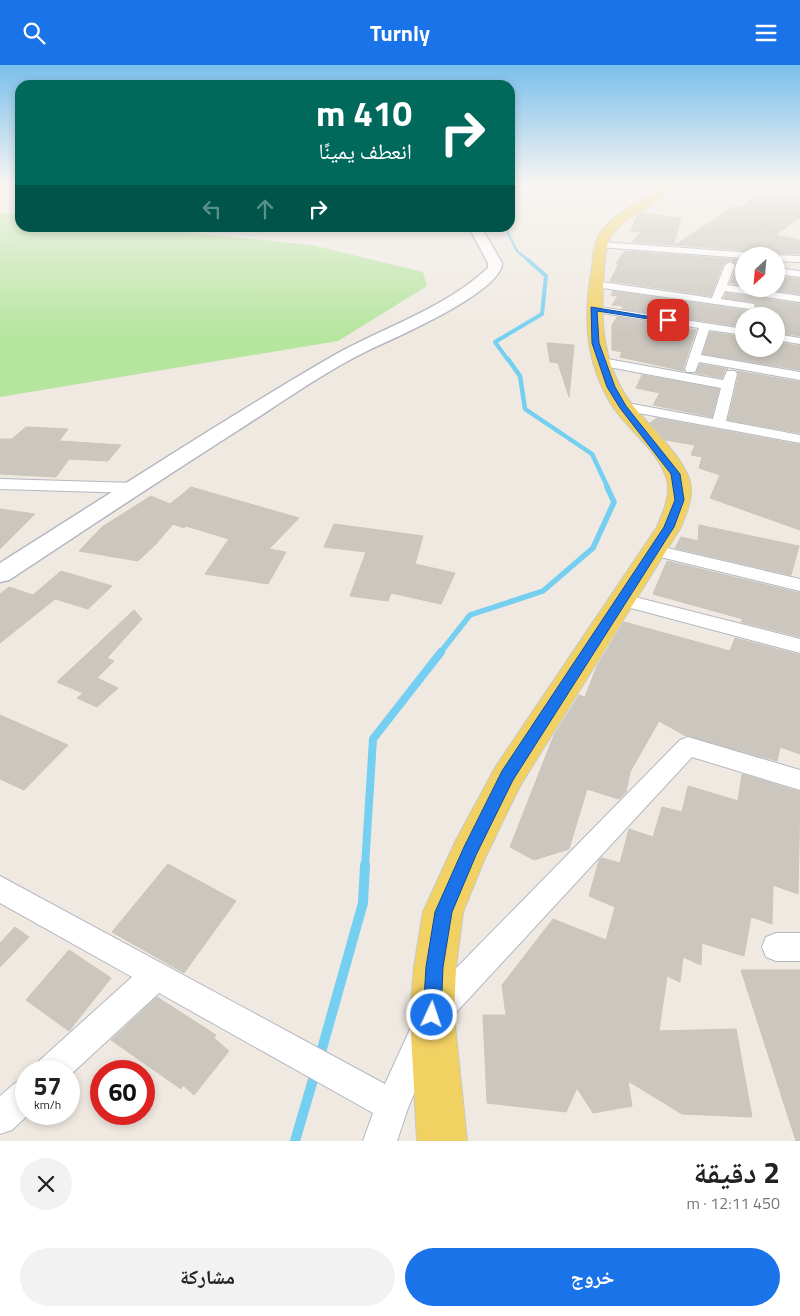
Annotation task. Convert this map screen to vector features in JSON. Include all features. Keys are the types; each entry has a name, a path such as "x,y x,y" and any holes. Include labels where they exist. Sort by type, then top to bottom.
{"main road":[{"path":"0,575 8,563 134,488 295,386 350,353 443,308 487,278 495,269 496,263 479,234"},
{"path":"442,1141 432,1015 435,967 443,912 469,852 508,776 669,527 680,500 676,474 622,406 611,387 595,343 594,297 602,245 606,234"}],"street":[{"path":"602,245 735,255"},
{"path":"672,250 673,253 702,261 733,266 721,287 716,301"},
{"path":"785,258 800,259"},
{"path":"785,272 800,274"},
{"path":"721,287 735,289"},
{"path":"594,297 716,301 735,307"},
{"path":"594,297 705,326 735,329"},
{"path":"785,297 800,299"},
{"path":"688,377 705,326"},
{"path":"785,338 800,341"},
{"path":"695,358 800,376"},
{"path":"602,362 728,385"},
{"path":"718,424 735,365"},
{"path":"622,406 800,439"},
{"path":"0,484 134,488"},
{"path":"654,550 800,585"},
{"path":"623,600 800,646"},
{"path":"380,1141 392,1106 432,1015 688,746 800,780"},
{"path":"0,889 392,1106"},
{"path":"63,1060 155,976"},
{"path":"0,1118 15,1104"}],"green space":[{"path":"0,234 203,234 312,245 423,272 427,286 338,341 0,397"}],"building":[{"path":"639,234 677,234 674,245 632,242"},
{"path":"691,234 776,234 800,240 800,254 785,253 785,247 735,247 735,250 675,245"},
{"path":"625,251 735,259 735,264 731,260 723,264 711,296 610,281 619,263 616,263"},
{"path":"735,271 735,284 730,283"},
{"path":"785,277 800,279 800,294 785,292"},
{"path":"613,291 735,309 735,326 622,309 623,306 612,305 618,296 611,295"},
{"path":"726,293 735,294 735,297 753,297 800,304 800,336 785,334 785,307 756,307 756,303 724,298"},
{"path":"617,317 696,330 683,368 684,371 620,357 622,352 612,350 612,325"},
{"path":"710,332 735,336 735,357 785,357 785,344 800,346 800,370 703,354"},
{"path":"547,343 574,345 569,397 558,363 550,362"},
{"path":"700,364 728,369 725,370 722,378 696,373"},
{"path":"737,371 800,382 800,433 728,420 739,374"},
{"path":"642,375 719,389 712,417 653,405 660,393 636,388"},
{"path":"657,418 800,445 800,530 710,498 720,475 699,468 702,457 691,455 695,445 665,440 650,423"},
{"path":"26,427 68,429 59,441 121,445 108,461 69,459 56,477 0,474 0,439 12,439"},
{"path":"191,487 299,518 269,549 286,552 268,584 205,574 229,539 186,526 184,528 173,524 138,561 79,551 102,527 151,496 170,504"},
{"path":"0,509 35,514 0,549"},
{"path":"334,524 423,536 415,564 455,573 441,604 391,593 388,601 350,596 366,552 324,547"},
{"path":"699,525 799,546 791,575 675,548 681,537 698,541"},
{"path":"667,561 800,593 800,637 741,622 743,619 653,594"},
{"path":"61,571 112,586 88,609 55,599 0,643 0,594 9,587 33,595"},
{"path":"134,610 142,619 107,658 114,661 97,678 118,688 97,707 77,698 83,693 57,682"},
{"path":"624,622 730,651 735,638 800,655 800,754 780,747 777,761 684,735 659,721 630,772 626,792 619,799 587,789 569,849 534,860 510,847 554,735 579,695 585,697 597,666"},
{"path":"0,715 68,745 24,790 0,779"},
{"path":"742,774 800,792 798,894 773,885 772,924 751,917 744,956 702,943 701,965 683,957 680,982 667,976 659,1031 736,1029 752,1117 682,1114 628,1081 632,1106 593,1113 577,1088 566,1112 487,1103 483,1015 506,1015 502,985 553,919 606,940 615,907 589,896 599,860 602,858 620,863 629,829 653,837 662,807 682,812 688,786 738,801"},
{"path":"168,864 236,901 184,973 112,932"},
{"path":"15,927 29,937 0,967 0,943"},
{"path":"69,950 111,978 69,1031 26,1000"},
{"path":"741,970 800,970 800,1141 796,1141"},
{"path":"157,997 216,1035 214,1038 229,1051 194,1095 183,1085 181,1089 155,1071 155,1060 140,1060 111,1040"}],"waterway":[{"path":"509,234 517,251 529,261"},
{"path":"508,360 495,342 542,314 546,276 528,260"},
{"path":"508,359 520,376 525,409 592,454 608,488"},
{"path":"440,653 470,615 543,591 593,548 614,502 607,487"},
{"path":"365,866 373,739 441,652"},
{"path":"320,1056 363,903 365,865"},
{"path":"295,1141 315,1073"}],"route":[{"path":"432,1015 435,967 443,912 469,852 508,776 669,527 680,500 676,474 622,406 611,387 595,343 593,309 668,320"}]}
